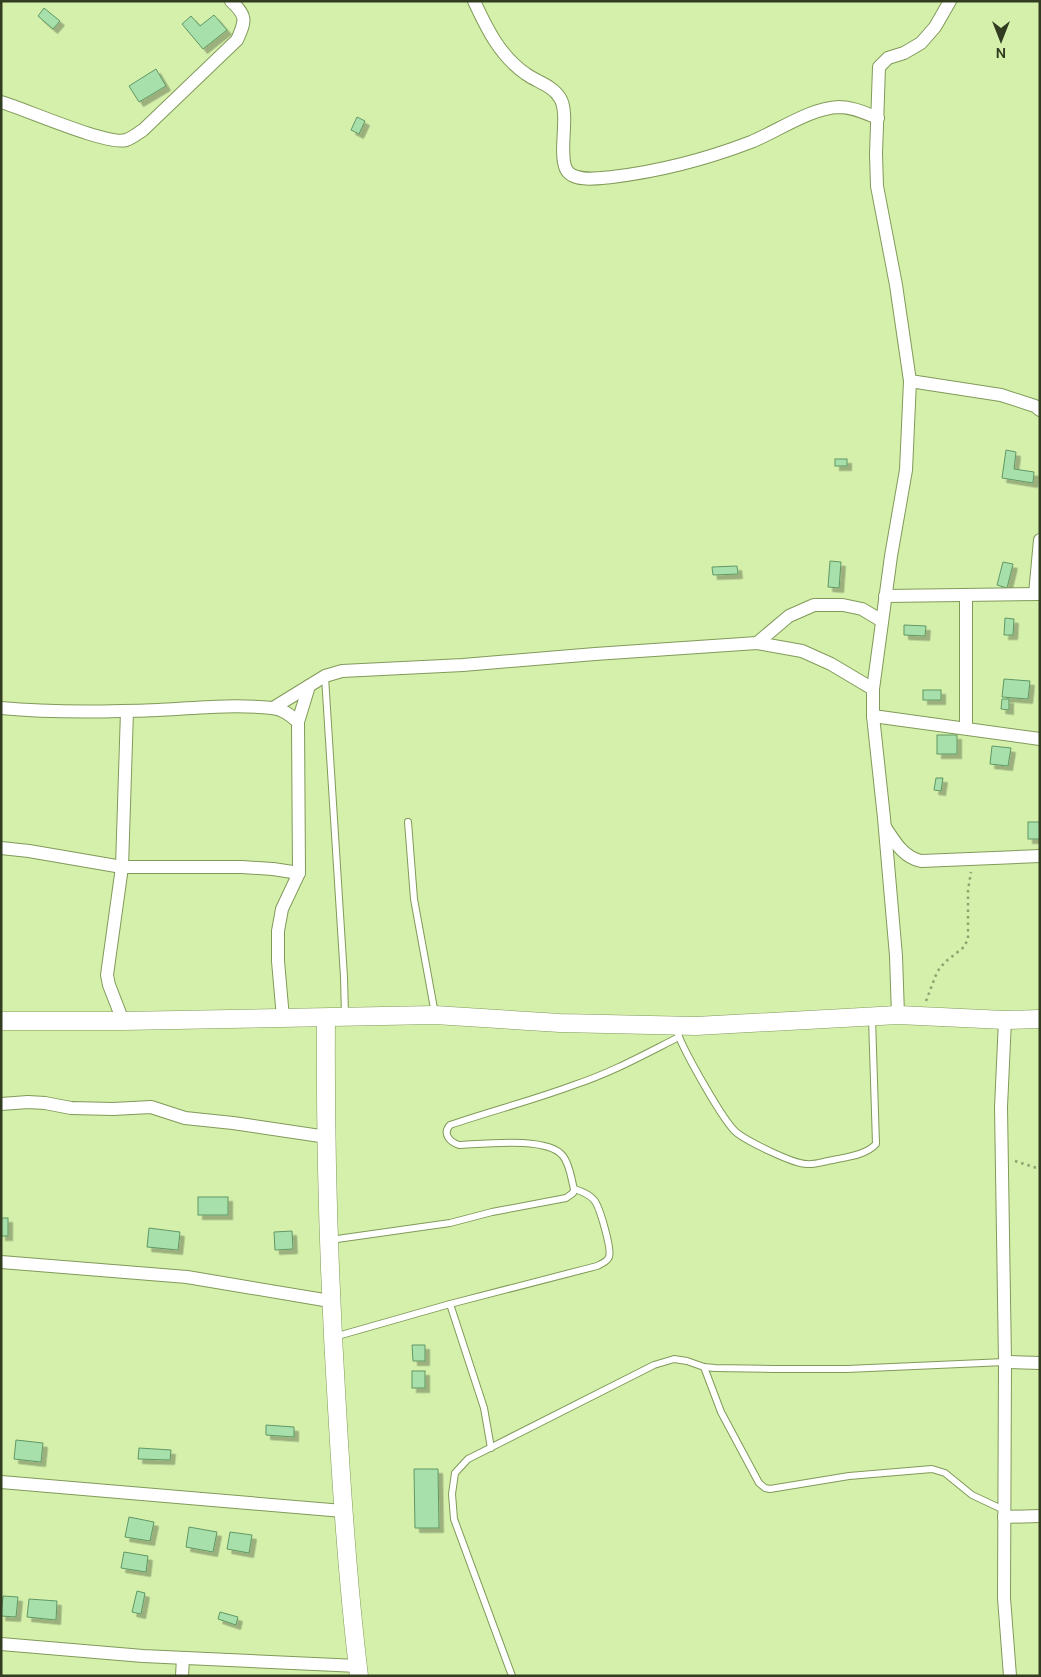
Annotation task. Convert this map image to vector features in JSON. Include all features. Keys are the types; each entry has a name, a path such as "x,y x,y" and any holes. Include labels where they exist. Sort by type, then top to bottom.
{"street":[{"path":"1,102 96,136 114,141 126,140 143,130 237,40 245,24 242,11 230,1"},
{"path":"474,1 489,33 506,57 526,74 549,87 560,98 564,115 566,169 574,176 604,178 647,172 697,161 753,141 816,112 838,107 857,109 878,118"},
{"path":"898,1015 896,956 873,716 873,689 885,596 906,470 910,381 896,285 877,186 876,154 879,67 888,58 921,43 935,27 950,1"},
{"path":"910,381 1000,395 1035,406 1040,410"},
{"path":"885,596 1038,594 1040,540"},
{"path":"966,595 966,728"},
{"path":"757,643 789,616 814,605 843,604 862,609 882,621"},
{"path":"274,708 325,676 342,671 463,665 757,643 802,651 831,664 873,689"},
{"path":"283,1018 278,961 278,931 282,909 299,873 298,722 309,686"},
{"path":"1,708 38,712 127,711 223,706 274,708 289,714 298,722"},
{"path":"123,1021 107,975 122,867 127,711"},
{"path":"873,716 1040,739"},
{"path":"884,826 898,847 913,859 921,861 1040,856"},
{"path":"1,848 30,851 122,867 242,867 299,873"},
{"path":"1,1020 123,1021 435,1015 560,1022 677,1032 898,1015 1005,1020 1040,1019"},
{"path":"1,1644 358,1671 342,1511 330,1301 326,1018"},
{"path":"1005,1020 1001,1107 1005,1362 1004,1598 1010,1676"},
{"path":"1,1104 28,1102 71,1108 113,1109 151,1107 185,1118 234,1123 327,1137"},
{"path":"1,1262 187,1277 330,1301"},
{"path":"1005,1362 1040,1363"},
{"path":"1,1482 342,1511"},
{"path":"1004,1513 1040,1516"},
{"path":"182,1676 183,1658"}],"lane":[{"path":"325,676 345,1018"},
{"path":"408,822 414,899 435,1015"},
{"path":"328,1240 450,1223 492,1212 566,1198 573,1193 574,1189 568,1165 562,1154 547,1147 512,1142 460,1146 452,1143 449,1139 447,1128 450,1124 575,1085 613,1069 677,1032 720,1109 736,1132 756,1144 806,1164 865,1152 876,1144 872,1016"},
{"path":"333,1337 597,1266 607,1261 610,1253 598,1206 594,1199 587,1194 574,1189"},
{"path":"450,1304 484,1408 491,1448"},
{"path":"512,1676 454,1519 452,1494 455,1473 468,1458 654,1366 674,1360 687,1361 704,1367 715,1368 847,1369 1005,1362"},
{"path":"704,1367 721,1412 760,1484 765,1488 770,1489 848,1476 932,1469 945,1473 972,1495 1004,1513"}],"path":[{"path":"921,1016 937,972 945,962 964,948 968,940 968,890 974,860"},
{"path":"1002,1157 1040,1169"}],"building":[{"path":"44,8 60,21 53,29 38,16"},
{"path":"214,15 227,30 203,49 182,24 191,16 200,26"},
{"path":"156,69 166,86 139,102 129,86"},
{"path":"357,117 365,121 359,134 351,130"},
{"path":"1006,450 1016,452 1014,469 1034,472 1033,483 1002,478"},
{"path":"835,459 847,459 847,466 835,466"},
{"path":"830,561 841,562 839,588 828,587"},
{"path":"1003,562 1013,564 1007,588 997,585"},
{"path":"737,566 738,574 713,575 712,567"},
{"path":"1005,618 1014,619 1013,635 1004,635"},
{"path":"904,625 926,626 925,636 904,635"},
{"path":"1004,679 1030,681 1028,699 1002,697"},
{"path":"923,690 941,690 941,700 923,700"},
{"path":"1002,699 1009,699 1009,710 1001,709"},
{"path":"937,735 957,735 957,754 937,754"},
{"path":"992,746 1011,748 1008,766 990,764"},
{"path":"936,778 943,778 941,791 934,790"},
{"path":"1028,822 1040,822 1040,839 1028,839"},
{"path":"198,1197 228,1197 228,1215 198,1215"},
{"path":"1,1218 8,1218 8,1236 1,1236"},
{"path":"149,1228 180,1232 178,1250 147,1247"},
{"path":"292,1231 293,1249 275,1250 274,1232"},
{"path":"412,1345 425,1345 425,1361 413,1361"},
{"path":"412,1371 425,1371 425,1388 412,1388"},
{"path":"266,1425 294,1427 294,1437 266,1435"},
{"path":"16,1440 43,1443 41,1462 14,1459"},
{"path":"139,1448 171,1450 170,1460 138,1459"},
{"path":"414,1469 438,1469 439,1528 415,1528"},
{"path":"129,1517 154,1522 150,1541 125,1537"},
{"path":"189,1527 217,1532 213,1552 186,1547"},
{"path":"230,1532 252,1535 249,1553 227,1549"},
{"path":"124,1552 148,1556 146,1572 121,1568"},
{"path":"137,1591 145,1593 141,1614 132,1612"},
{"path":"3,1596 18,1597 16,1617 1,1616"},
{"path":"29,1599 57,1601 56,1620 27,1617"},
{"path":"220,1612 238,1617 236,1625 218,1619"}]}
